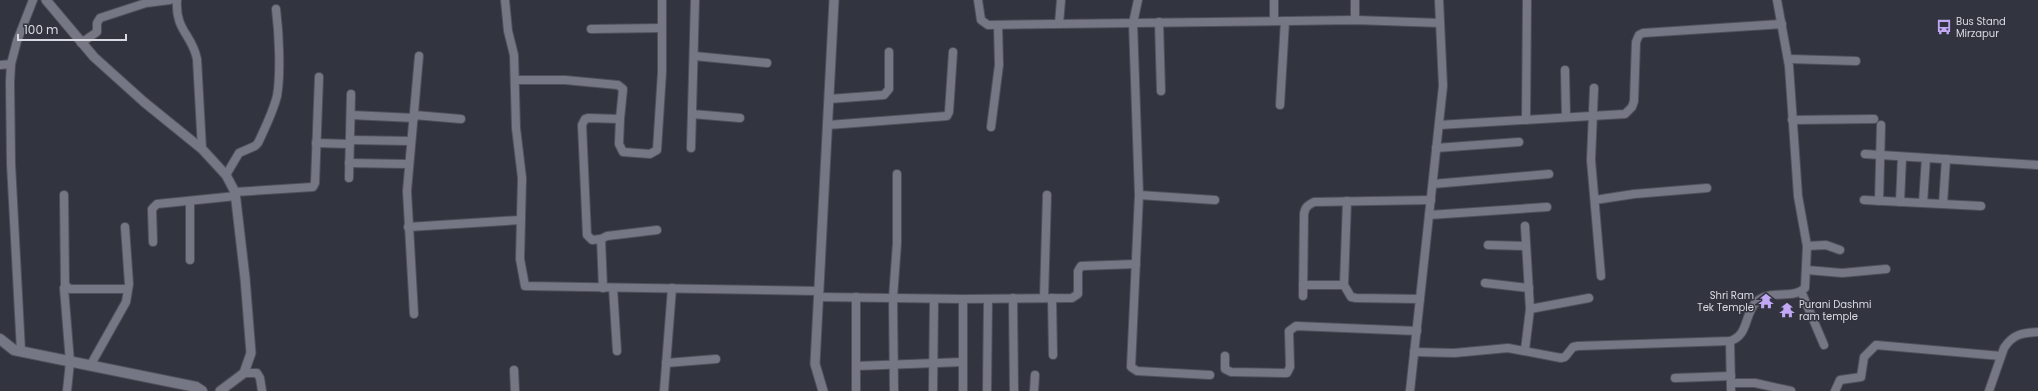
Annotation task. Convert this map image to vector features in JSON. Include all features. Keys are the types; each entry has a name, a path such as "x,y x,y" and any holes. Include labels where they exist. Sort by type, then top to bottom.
{"main road":[{"path":"0,340 14,350 196,387 202,391"}],"street":[{"path":"21,351 12,164 12,64 17,41 33,0"},
{"path":"46,0 81,43 144,102 202,148 226,175 235,194 245,278 251,353 244,373"},
{"path":"81,43 97,32 97,23 100,18 146,3 170,0"},
{"path":"177,0 177,17 180,26 194,45 202,148"},
{"path":"505,0 508,31 514,50 516,128 522,178 520,259 525,286 672,288 819,294 856,298 988,299 1076,297 1078,294 1078,271 1082,266 1136,264"},
{"path":"515,80 564,80 618,85 623,92 619,144 623,152 650,154 657,150 662,0"},
{"path":"691,148 695,0"},
{"path":"823,391 815,364 834,0"},
{"path":"978,0 981,20 988,25 1355,20 1440,23"},
{"path":"1059,24 1061,0"},
{"path":"1138,0 1133,23 1139,195 1131,367 1137,371 1210,375"},
{"path":"1274,0 1274,21"},
{"path":"1355,0 1355,20"},
{"path":"1410,391 1443,86 1439,0"},
{"path":"1526,120 1527,0"},
{"path":"1414,352 1454,353 1498,348 1525,350 1561,358 1565,357 1573,347 1578,346 1730,341 1739,337 1743,332 1749,312 1759,299 1775,294 1802,291 1805,288 1806,282 1807,246 1798,196 1789,59 1777,0"},
{"path":"226,175 238,153 255,146 258,143 276,98 279,80 279,27 276,9"},
{"path":"1280,105 1286,21"},
{"path":"1159,22 1161,91"},
{"path":"1439,125 1625,114 1632,107 1636,42 1639,35 1643,33 1782,24"},
{"path":"991,127 999,65 998,25"},
{"path":"591,28 662,28"},
{"path":"829,99 884,95 889,89 889,52"},
{"path":"828,124 946,116 949,112 953,52"},
{"path":"414,314 408,227 408,164 414,117 419,56"},
{"path":"694,56 767,63"},
{"path":"1789,59 1856,61"},
{"path":"0,65 12,64"},
{"path":"1565,70 1566,117"},
{"path":"153,242 152,208 156,204 190,201 235,194 313,187 315,184 319,77"},
{"path":"1594,88 1591,160 1601,276"},
{"path":"349,178 351,94"},
{"path":"692,114 740,118"},
{"path":"351,115 461,119"},
{"path":"620,119 588,118 585,119 582,125 587,235 592,240 601,239 607,236 657,230"},
{"path":"1792,120 1874,119"},
{"path":"1879,201 1882,125"},
{"path":"316,143 411,141"},
{"path":"1436,148 1519,142"},
{"path":"1865,154 2038,165"},
{"path":"1900,202 1902,157"},
{"path":"1923,203 1926,158"},
{"path":"1943,204 1946,159"},
{"path":"349,163 408,164"},
{"path":"894,391 894,298 897,244 897,174"},
{"path":"1433,184 1549,174"},
{"path":"1595,200 1634,194 1707,188"},
{"path":"64,195 65,285 70,289 128,289"},
{"path":"1047,195 1048,298 1052,355"},
{"path":"1139,195 1215,200"},
{"path":"1303,296 1305,208 1314,202 1431,200"},
{"path":"1864,200 1981,206"},
{"path":"190,201 190,260"},
{"path":"1347,201 1344,286 1351,297 1420,299"},
{"path":"1429,214 1547,207"},
{"path":"408,227 520,220"},
{"path":"1525,226 1530,309 1525,350"},
{"path":"90,366 121,313 128,289 125,227"},
{"path":"601,239 603,288"},
{"path":"1488,245 1526,246"},
{"path":"1807,246 1826,245 1840,250"},
{"path":"1807,270 1842,273 1886,269"},
{"path":"1484,283 1529,288"},
{"path":"1303,285 1344,286"},
{"path":"64,288 70,362 67,391"},
{"path":"613,288 617,351"},
{"path":"664,391 672,288"},
{"path":"1802,291 1824,344"},
{"path":"856,298 856,391"},
{"path":"1013,298 1014,391"},
{"path":"1530,309 1589,298"},
{"path":"933,391 934,299"},
{"path":"963,299 963,391"},
{"path":"988,299 988,391"},
{"path":"1225,356 1225,369 1231,372 1287,373 1290,367 1289,331 1296,326 1417,331"},
{"path":"1989,391 2001,356 2008,342 2014,336 2038,332"},
{"path":"1730,341 1731,384"},
{"path":"1835,391 1840,380 1861,377 1864,357 1876,344 2001,356"},
{"path":"666,363 716,359"},
{"path":"856,366 963,362"},
{"path":"514,370 515,391"},
{"path":"220,391 244,373 256,372 258,374 262,391"},
{"path":"1034,391 1035,376"},
{"path":"1675,378 1731,384 1754,383 1791,391"}],"place":[{"name":"Bus Stand Mirzapur","path":"1944,27"},
{"name":"Shri Ram Tek Temple","path":"1766,301"},
{"name":"Purani Dashmi ram temple","path":"1787,310"}]}
